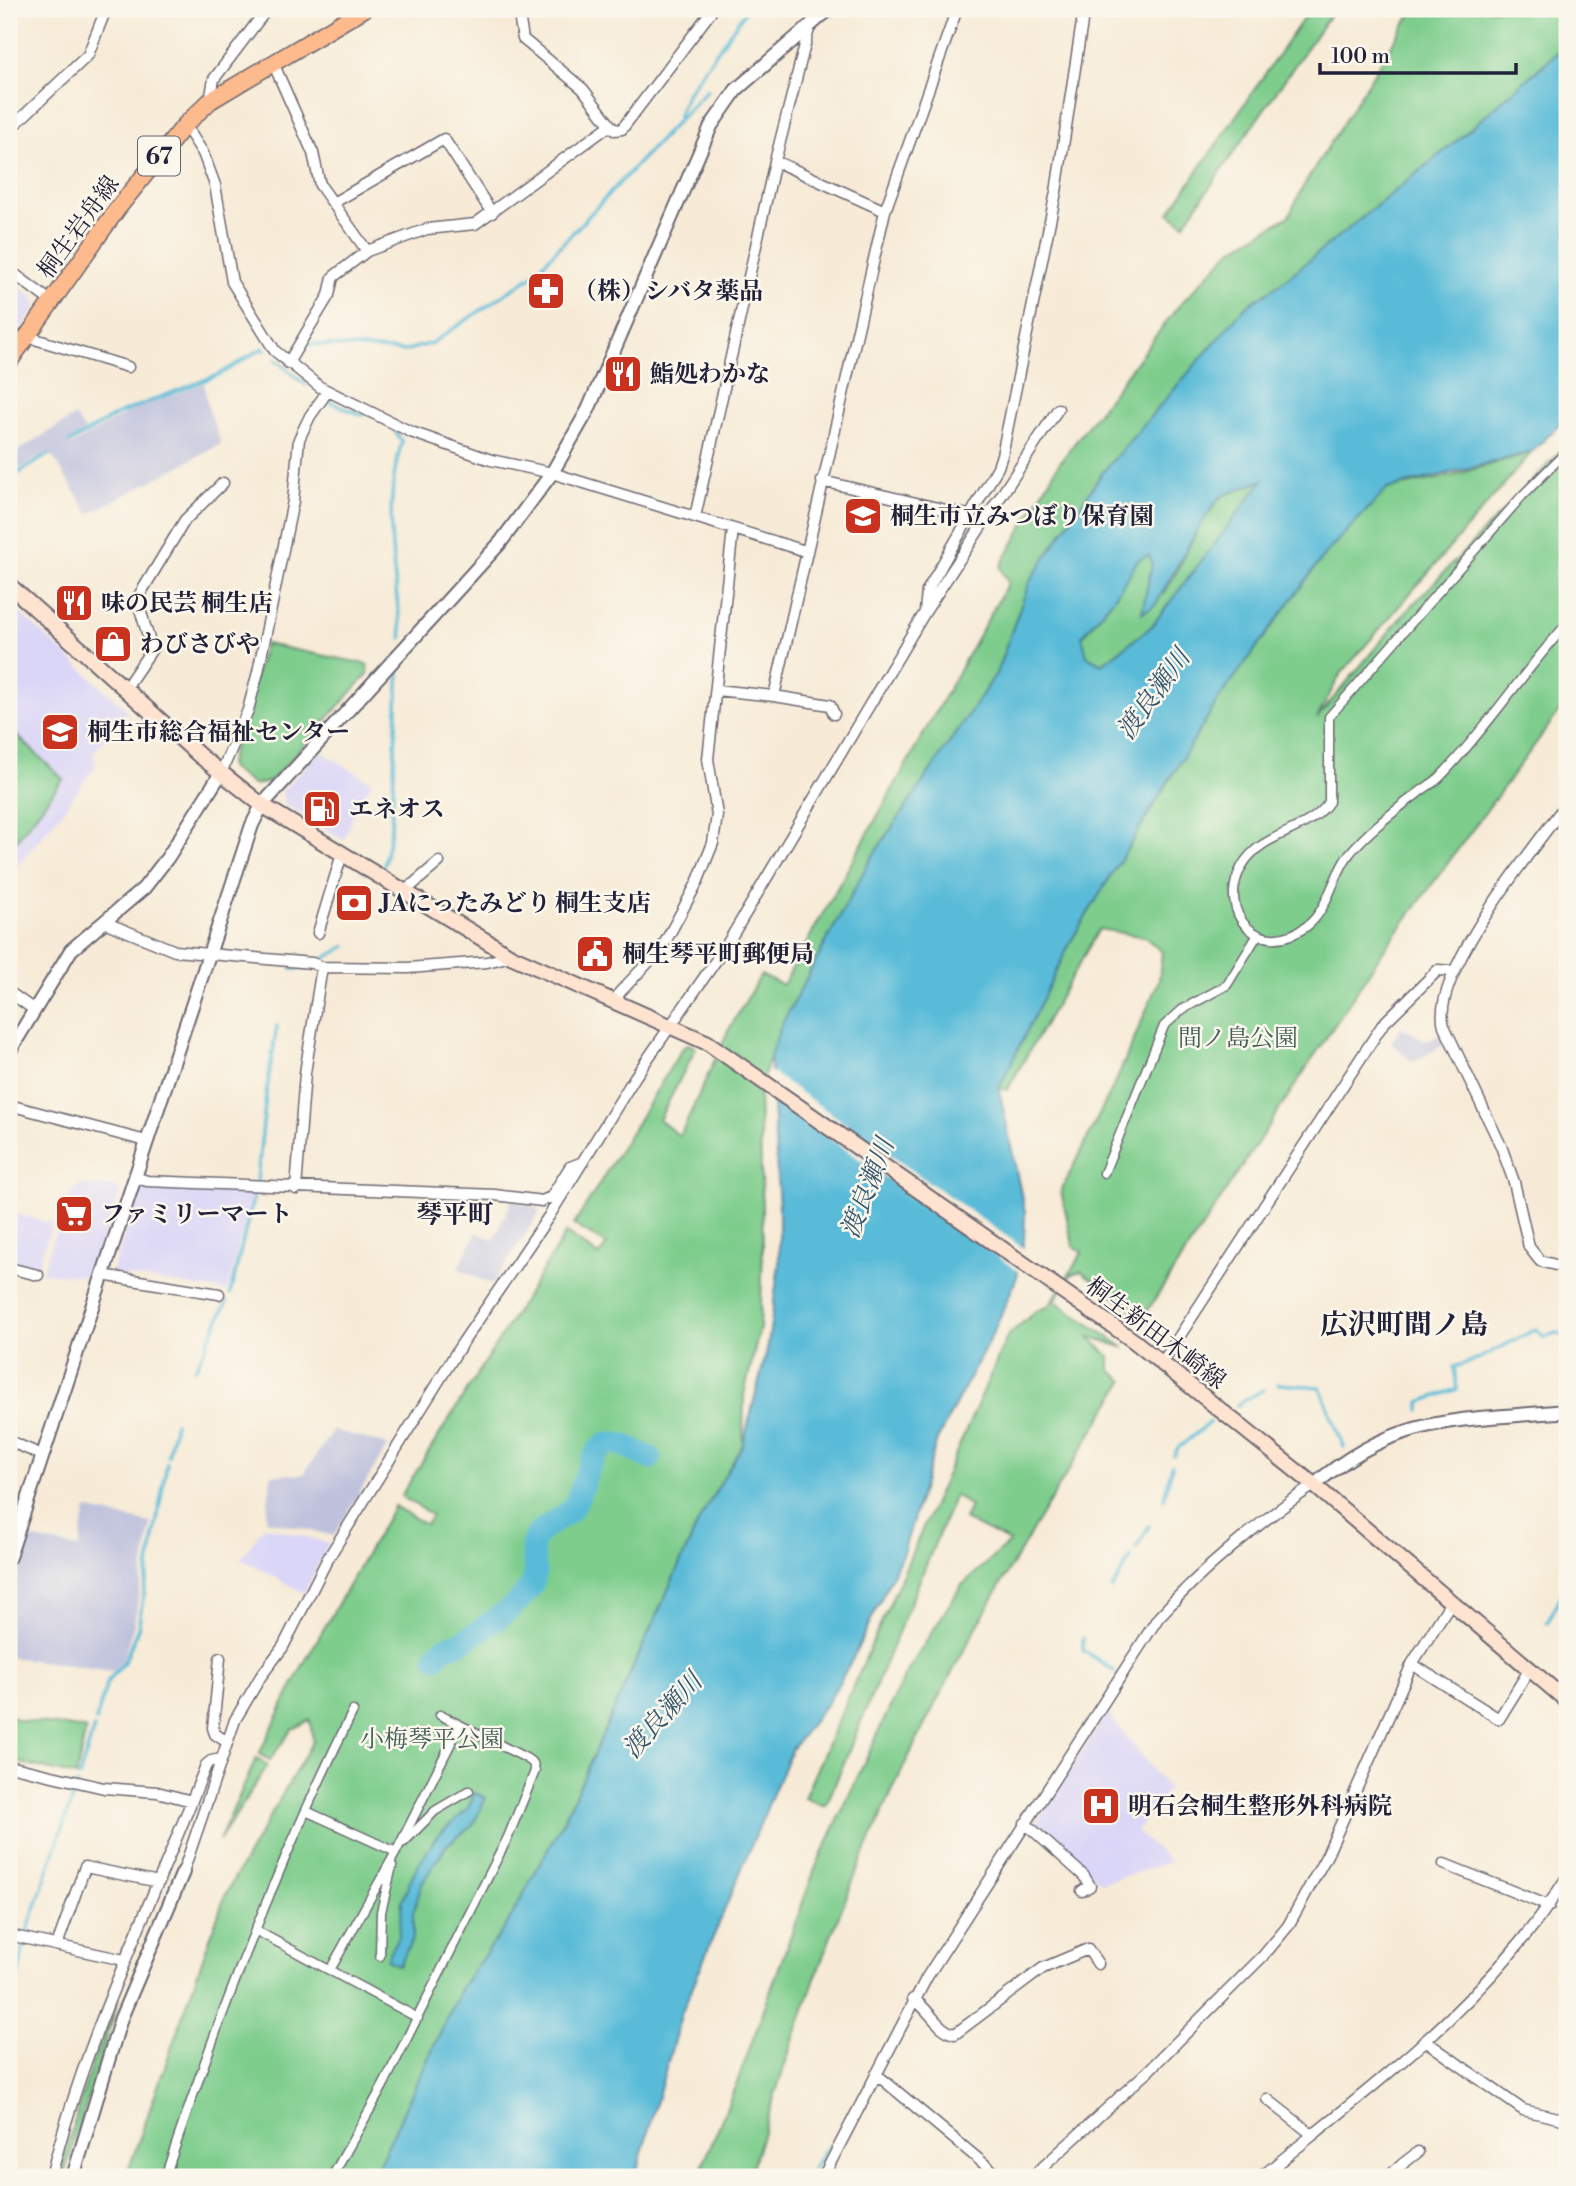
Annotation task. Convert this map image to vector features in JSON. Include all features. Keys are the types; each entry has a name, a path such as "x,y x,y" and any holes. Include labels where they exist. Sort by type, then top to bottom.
{"main road":[{"name":"桐生岩舟線","path":"9,362 118,208 185,125 210,101 364,9"},
{"name":"桐生新田木崎線","path":"9,585 220,773 262,805 511,956 691,1034 1063,1291 1162,1363 1314,1485 1567,1701"}],"street":[{"path":"9,130 88,55 106,9"},
{"path":"210,101 214,79 267,9"},
{"path":"518,9 523,39 583,89 614,130 622,129 713,9"},
{"path":"9,1557 208,955 252,825 262,805 500,543 552,472 588,410 711,125 736,90 829,9"},
{"path":"774,696 805,551 885,211 957,9"},
{"path":"925,612 927,591 968,515 998,467 1002,455 1056,192 1084,9"},
{"path":"695,517 775,161 809,29"},
{"path":"274,65 313,153 320,184 367,251"},
{"path":"185,125 203,153 215,185 232,282 266,341 288,363 327,392 411,432 491,460 552,472 805,551"},
{"path":"288,363 329,295 333,277 367,251 427,229 475,224 610,126"},
{"path":"333,203 444,139 492,213"},
{"path":"775,161 885,211"},
{"path":"9,270 52,303"},
{"path":"29,337 128,368"},
{"path":"9,1052 71,950 129,902 156,873 220,773 248,709 258,672 293,501 299,439 310,416 327,392"},
{"path":"73,2177 121,2018 183,1872 241,1708 283,1647 327,1560 461,1345 583,1162 635,1077 673,1026 726,946 925,612 1058,409"},
{"path":"1567,450 1522,496 1329,717 1329,802 1300,827 1256,847 1237,877 1237,911 1245,927 1257,936 1286,936 1307,927 1315,918 1349,855 1366,837 1437,780 1567,624"},
{"path":"822,481 968,515"},
{"path":"125,689 152,649 137,598 185,520 223,483"},
{"path":"616,1000 620,992 662,948 697,883 713,843 717,815 708,759 733,529"},
{"path":"716,690 830,705 834,715"},
{"path":"1567,803 1471,939 1454,971 1442,1004 1444,1027 1501,1146 1514,1182 1529,1247 1541,1261 1567,1268"},
{"path":"317,933 342,854"},
{"path":"404,892 439,862"},
{"path":"104,922 175,951 312,963 322,967 408,968 487,962 511,956"},
{"path":"1104,1173 1164,1026 1183,1009 1227,985 1257,936"},
{"path":"296,1189 308,1046 322,967"},
{"path":"1162,1363 1383,1024 1438,970 1454,971"},
{"path":"9,992 33,1010"},
{"path":"9,1105 146,1141"},
{"path":"135,1177 147,1181 296,1189 482,1194 542,1201 551,1197 570,1167 583,1162"},
{"path":"9,1268 38,1275"},
{"path":"102,1275 219,1294"},
{"path":"823,2177 914,1999 1158,1618 1184,1589 1314,1485 1375,1445 1415,1427 1455,1420 1567,1411 1567,1402"},
{"path":"9,1441 42,1455"},
{"path":"1032,2177 1147,2072 1264,1955 1288,1926 1327,1855 1412,1664 1451,1602"},
{"path":"220,1658 213,1728 215,1734 227,1742"},
{"path":"1412,1664 1499,1719 1530,1670"},
{"path":"165,2177 255,1930 353,1711"},
{"path":"332,2177 418,2018 508,1837 535,1770 533,1763 526,1758 440,1715"},
{"path":"330,1970 396,1852 460,1725"},
{"path":"51,2177 85,2062 124,1960 206,1765 221,1759"},
{"path":"9,1766 104,1788 157,1792 192,1801"},
{"path":"380,1956 382,1912 396,1852 425,1819 469,1791"},
{"path":"306,1811 396,1852"},
{"path":"1025,1823 1084,1875 1090,1886 1082,1891"},
{"path":"1444,1864 1549,1906"},
{"path":"57,1945 85,1867 159,1882"},
{"path":"1261,2177 1427,2042 1459,2012 1549,1906 1567,1877"},
{"path":"255,1930 418,2018"},
{"path":"9,1935 124,1960"},
{"path":"914,1999 925,2006 948,2033 955,2034 962,2032 1043,1968 1088,1948 1098,1964"},
{"path":"1427,2042 1523,2110 1567,2120"},
{"path":"876,2074 1000,2177"},
{"path":"1267,2099 1313,2135"},
{"path":"1386,2177 1418,2152"}],"shaded area":[{"path":"18,286 34,298 36,307 9,345 9,299"},
{"path":"204,383 207,404 221,444 89,514 53,457 46,453 9,475 9,460 16,452 75,416 85,431 66,443 70,446 128,412"},
{"name":"桐生市総合福祉センター","path":"9,603 128,711 93,753 96,765 9,876"},
{"path":"320,751 372,782 357,807 344,840 284,804 282,792"},
{"path":"1401,1027 1427,1041 1440,1035 1445,1044 1413,1062 1391,1043"},
{"path":"80,1185 116,1187 120,1192 91,1277 42,1273 67,1196"},
{"path":"141,1186 253,1191 227,1291 114,1274 112,1271"},
{"path":"512,1200 538,1208 539,1213 492,1285 458,1268 477,1232 494,1240"},
{"path":"9,1212 52,1223 36,1271 9,1265"},
{"path":"333,1430 388,1445 334,1536 266,1520 271,1475 304,1474"},
{"path":"86,1509 151,1523 134,1624 123,1660 113,1671 9,1657 9,1584 24,1537 79,1548"},
{"path":"264,1526 329,1543 304,1593 241,1559"},
{"name":"明石会桐生整形外科病院","path":"1107,1712 1168,1789 1136,1831 1171,1862 1102,1883 1036,1823"}],"green space":[{"path":"1310,9 1334,9 1184,224 1169,213"},
{"name":"小梅琴平公園","path":"1414,9 1567,9 1567,44 1454,143 1280,284 1245,307 1030,581 996,674 870,860 782,1024 759,1089 763,1247 760,1328 744,1394 743,1444 701,1517 565,1818 506,1926 462,1986 373,2177 126,2177 226,1893 313,1741 310,1720 292,1729 270,1760 259,1754 303,1665 394,1506 426,1525 432,1515 401,1496 566,1233 599,1256 607,1244 574,1225 682,1049 688,1044 696,1048 659,1120 680,1136 728,1031 761,975 783,985 1008,583 1000,567 1058,465 1177,308 1230,251 1289,216 1303,187"},
{"name":"間ノ島公園","path":"1567,445 1567,701 1383,951 1146,1313 1137,1314 1081,1271 1071,1275 1055,1301 1125,1348 1088,1336 1110,1357 1110,1370 1124,1381 996,1593 898,1778 827,1947 749,2177 698,2177 740,2075 815,1869 904,1677 961,1586 1010,1542 964,1519 970,1506 955,1495 826,1806 804,1798 1008,1335 1036,1311 1049,1306 1082,1253 1073,1245 1061,1191 1118,1077 1159,980 1162,952 1145,937 1099,929 1007,1090 999,1088 1004,1072 1071,941 1218,700 1326,553 1387,489 1451,476 1532,452 1340,675 1317,718 1403,615"},
{"path":"1264,480 1151,627 1102,664 1087,656 1082,637 1114,598 1138,559 1150,555 1152,564 1143,613 1166,589 1199,527 1219,499 1234,490"},
{"path":"265,644 367,664 368,674 270,782 253,785 231,769 229,763"},
{"path":"9,728 63,779 9,850"},
{"path":"10,1715 18,1720 86,1729 76,1776 9,1760"},
{"path":"256,1759 268,1765 219,1841"},
{"path":"119,1999 65,2172 60,2171 91,2066"}],"water":[{"name":"渡良瀬川","path":"1567,44 1567,417 1532,452 1387,489 1326,553 1218,700 1071,941 999,1088 1025,1213 1024,1239 1017,1277 994,1331 937,1440 903,1553 852,1660 828,1702 791,1750 682,2012 635,2177 373,2177 462,1986 506,1926 565,1818 701,1517 743,1444 768,1346 779,1264 779,1208 770,1056 782,1024 870,860 996,674 1030,581 1102,473 1245,307 1280,284 1454,143","holes":["1263,480 1151,627 1102,664 1087,656 1082,636 1114,598 1138,560 1149,555 1152,564 1142,613 1156,604 1199,527 1220,497"]},
{"path":"475,1793 486,1798 473,1825 446,1846 422,1883 413,1914 413,1938 399,1966 387,1960 399,1934 402,1901 414,1872 437,1836 467,1810"}],"pier":[{"path":"767,1069 1026,1250 1021,1273 768,1095"}],"waterway":[{"path":"678,117 686,95 747,9"},
{"path":"310,344 404,351 432,343 532,276 707,90"},
{"path":"69,443 118,414 220,374 263,348 265,351"},
{"path":"276,360 306,385"},
{"path":"330,402 363,415"},
{"path":"393,428 402,442 392,490 391,515 393,564 402,638"},
{"path":"9,479 49,454"},
{"path":"384,865 391,829 399,669"},
{"path":"322,960 346,946"},
{"path":"291,969 312,968"},
{"path":"257,1181 277,1026"},
{"path":"230,1294 255,1191"},
{"path":"195,1369 227,1302"},
{"path":"1420,1410 1420,1402 1457,1389 1454,1367 1476,1360 1536,1329 1543,1337 1555,1333 1567,1335"},
{"path":"1278,1384 1320,1387 1344,1447"},
{"path":"1237,1405 1263,1390"},
{"path":"1174,1456 1177,1449 1210,1422"},
{"path":"168,1456 175,1423"},
{"path":"436,1657 442,1649 463,1641 493,1621 527,1592 535,1573 532,1552 536,1536 573,1507 599,1450 605,1445 615,1443 650,1458"},
{"path":"96,1721 107,1682 125,1661 138,1628 167,1463"},
{"path":"1164,1499 1172,1466"},
{"path":"1136,1548 1149,1526"},
{"path":"1112,1589 1131,1557"},
{"path":"1547,1623 1567,1584"},
{"path":"1083,1638 1083,1650 1114,1671"},
{"path":"79,1777 94,1728"},
{"path":"26,1935 77,1785"},
{"path":"9,2006 15,1991 24,1945"},
{"path":"807,2177 830,2144"}],"place":[{"name":"（株）シバタ薬品","path":"546,291"},
{"name":"鮨処わかな","path":"623,374"},
{"name":"桐生市立みつぼり保育園","path":"863,516"},
{"name":"味の民芸 桐生店","path":"74,603"},
{"name":"わびさびや","path":"113,644"},
{"name":"桐生市総合福祉センター","path":"60,732"},
{"name":"エネオス","path":"322,809"},
{"name":"JAにったみどり 桐生支店","path":"354,903"},
{"name":"桐生琴平町郵便局","path":"595,954"},
{"name":"ファミリーマート","path":"74,1214"},
{"name":"明石会桐生整形外科病院","path":"1101,1806"}],"district":[{"name":"琴平町","path":"455,1214"},
{"name":"広沢町間ノ島","path":"1404,1324"}]}
